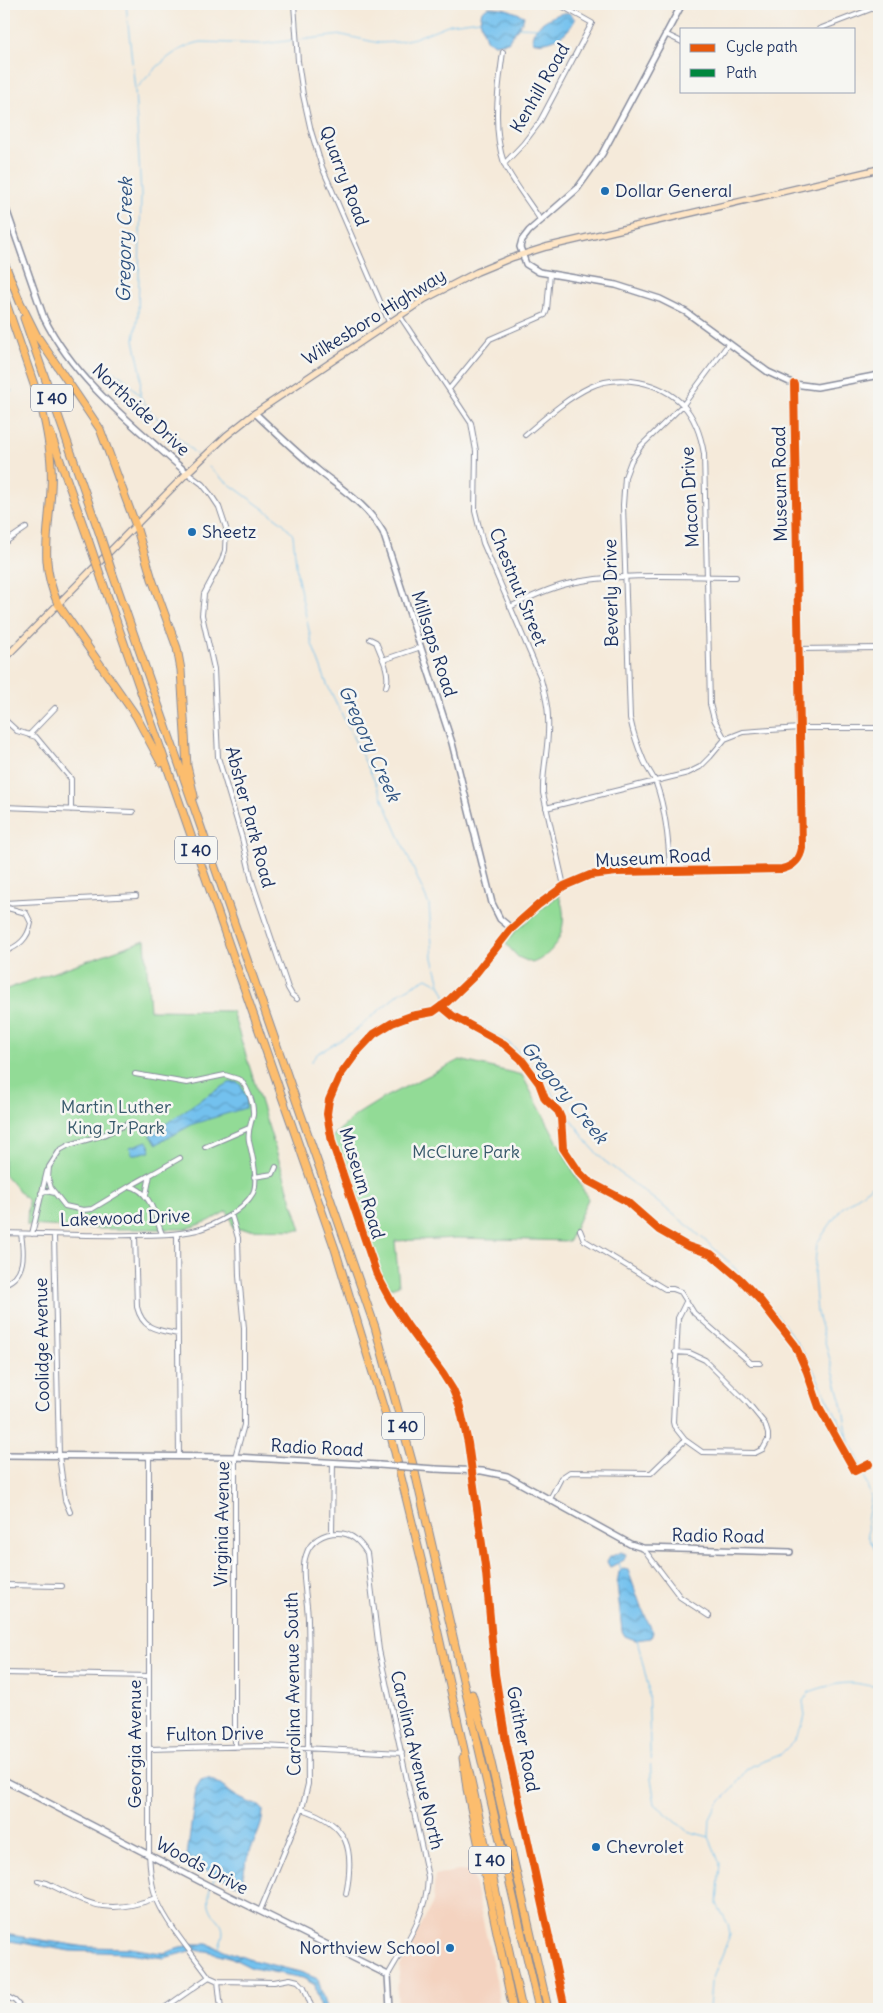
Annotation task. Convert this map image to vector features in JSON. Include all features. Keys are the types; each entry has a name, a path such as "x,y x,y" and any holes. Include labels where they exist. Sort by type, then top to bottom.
{"highway":[{"path":"5,264 20,302 37,336 100,429 136,526 152,579 177,648 182,670 187,766 212,858"},
{"name":"I 40","path":"5,264 352,1256 375,1327 415,1472 539,2009"},
{"name":"I 40","path":"4,297 325,1222 361,1332 386,1416 426,1579 522,2009"},
{"path":"41,405 48,432 51,460 46,568 50,585 58,604 136,716 159,758 179,801"},
{"path":"453,1632 486,1740 548,2009"},
{"path":"456,1711 467,1789 510,1990 512,2009"}],"main road":[{"name":"Wilkesboro Highway","path":"4,659 226,437 255,413 389,322 450,284 522,254 581,238 788,192 879,169"}],"street":[{"name":"Quarry Road","path":"294,4 298,59 311,131 322,167 389,322"},
{"name":"Kenhill Road","path":"504,164 540,123 592,22 558,4"},
{"path":"682,4 602,154 577,189 528,231 522,240 520,247 526,264 530,268 550,274 616,285 660,299 686,312 768,372 794,384 817,387 879,375"},
{"path":"866,4 869,10"},
{"path":"822,28 879,6"},
{"path":"665,34 680,41"},
{"path":"503,52 499,84 498,122 504,164 541,221"},
{"name":"Northside Drive","path":"4,203 44,318 52,334 94,388 188,473"},
{"path":"450,388 490,339 545,315 550,274"},
{"name":"Chestnut Street","path":"400,316 450,388 471,423 474,432 476,451 475,511 482,543 540,676 546,697 548,740 543,777 546,808 564,886"},
{"name":"Beverly Drive","path":"670,872 669,841 664,811 655,782 643,760 635,739 630,718 623,505 625,477 631,461 641,446 683,405 729,343"},
{"name":"Macon Drive","path":"525,435 565,403 590,387 605,382 634,381 653,386 670,394 683,405 695,422 704,454 710,704 714,719 725,739"},
{"path":"794,384 794,394"},
{"name":"Museum Road","path":"472,1471 465,1425 453,1390 391,1301 377,1275 328,1128 329,1100 339,1077 370,1038 392,1023 411,1016 433,1012 449,1000 473,977 511,928 573,881 598,873 782,869 796,863 801,856 794,394"},
{"name":"Millsaps Road","path":"255,413 287,444 364,506 375,518 386,539 452,743 492,903 500,919 511,928"},
{"name":"Absher Park Road","path":"188,473 202,484 220,507 226,528 222,560 204,594 202,615 214,669 218,757 242,838 252,881 288,988 297,1000"},
{"path":"4,543 26,528"},
{"path":"510,607 547,590 568,584 625,577 736,577"},
{"path":"370,639 376,642 383,660 389,679 386,687"},
{"path":"383,660 421,647"},
{"path":"798,650 879,648"},
{"path":"29,735 55,708"},
{"path":"4,719 17,731 36,737 42,742 71,780 71,810"},
{"path":"546,808 688,774 700,767 725,739 743,732 800,728 879,728"},
{"path":"4,807 133,812"},
{"path":"4,905 136,896"},
{"path":"4,905 26,913 31,923 27,936 20,944 4,952"},
{"path":"135,1074 187,1083 225,1074 237,1078 244,1084 253,1107 249,1140 254,1177 273,1174 276,1167"},
{"path":"32,1234 48,1166 60,1150 69,1145 103,1135 127,1124"},
{"path":"205,1147 249,1128"},
{"path":"48,1166 51,1188 65,1206 83,1210 92,1209 180,1158"},
{"path":"150,1175 146,1194 162,1234"},
{"name":"Lakewood Drive","path":"4,1233 136,1235 177,1234 198,1230 231,1214 252,1195 255,1187 254,1177"},
{"path":"130,1186 146,1194"},
{"path":"41,1193 46,1191 56,1193"},
{"name":"Virginia Avenue","path":"231,1214 238,1238 239,1276 244,1328 244,1425 235,1457 235,1747"},
{"path":"580,1230 584,1240 665,1289 681,1292 694,1313 751,1363 760,1363"},
{"path":"4,1284 15,1278 22,1262 24,1254 21,1234"},
{"path":"177,1234 179,1456"},
{"name":"Coolidge Avenue","path":"54,1235 59,1455 65,1500 70,1512"},
{"path":"136,1235 138,1307 140,1317 154,1329 178,1334"},
{"path":"675,1352 690,1353 704,1360 748,1403 765,1424 768,1434 766,1446 755,1453 702,1452 685,1440 674,1426 675,1352 678,1318 686,1302"},
{"path":"550,1499 561,1478 570,1472 651,1473 685,1440"},
{"name":"Radio Road","path":"4,1455 235,1457 472,1471 507,1476 630,1544 643,1548 790,1552"},
{"name":"Georgia Avenue","path":"150,1456 149,1853 151,1877 156,1898 163,1912 209,1977"},
{"path":"332,1533 333,1462"},
{"name":"Gaither Road","path":"472,1471 486,1573 495,1678 506,1742 565,2009"},
{"name":"Carolina Avenue South","path":"260,1912 302,1809 308,1784 308,1625 304,1567 308,1548 315,1541 332,1533"},
{"name":"Carolina Avenue North","path":"332,1533 343,1533 353,1537 362,1544 367,1553 377,1641 426,1862 428,1892 419,1920 388,1975"},
{"path":"643,1548 680,1597 709,1616"},
{"path":"4,1585 62,1586"},
{"path":"4,1673 150,1676"},
{"name":"Fulton Drive","path":"149,1749 235,1747 402,1753"},
{"name":"Woods Drive","path":"4,1780 149,1853 260,1912 388,1975"},
{"path":"302,1809 326,1819 337,1829 345,1841 350,1855 351,1870 346,1894"},
{"path":"38,1881 47,1883 96,1906 123,1907 156,1898"},
{"path":"388,1975 390,2009"},
{"path":"163,2009 209,1977 218,1981 274,1982 290,1979 298,1981 304,1986 312,2008"},
{"path":"218,1981 221,2009"},
{"path":"4,1995 15,2001 22,2009"}],"shaded area":[{"name":"Northview School","path":"459,1871 472,1872 496,1979 500,2009 398,2009 397,1990 400,1967 433,1902 435,1875"}],"green space":[{"path":"559,895 563,907 563,919 560,935 556,943 546,955 532,963 518,957 506,944 515,931"},
{"name":"Martin Luther King Jr Park","path":"145,940 150,1010 232,1011 301,1230 233,1229 227,1211 209,1221 186,1229 101,1229 27,1225 28,1201 4,1174 4,990"},
{"name":"McClure Park","path":"460,1060 522,1075 588,1199 569,1241 457,1238 395,1241 399,1285 385,1290 331,1138 356,1115 385,1097"}],"water":[{"path":"488,7 507,9 524,16 508,42 495,44 486,39 480,20 482,11"},
{"path":"569,13 575,19 568,30 558,38 539,43 533,42 532,37 537,27 553,16"},
{"path":"236,1082 240,1084 247,1099 245,1108 193,1124 157,1144 150,1135 200,1100 229,1083"},
{"path":"147,1141 150,1152 132,1154 130,1147"},
{"path":"621,1552 626,1554 624,1560 610,1567 607,1562 610,1557"},
{"path":"623,1569 628,1570 641,1607 653,1632 651,1638 635,1640 625,1636 622,1631 617,1584 619,1572"},
{"path":"208,1778 263,1810 259,1831 248,1856 239,1885 202,1868 187,1856 196,1788 201,1780"},
{"path":"4,1934 86,1947 131,1948 164,1953 193,1944 208,1944 248,1959 300,1972 318,1979 326,2009 320,2009 315,1985 303,1978 252,1968 230,1957 207,1951 194,1950 164,1958 128,1953 70,1951 4,1940"}],"waterway":[{"name":"Gregory Creek","path":"126,4 135,90 141,195 138,315 134,340 141,372 140,396 150,411 196,454"},
{"path":"299,40 342,35 379,43 397,42 415,38 450,24 480,20"},
{"path":"519,27 538,28"},
{"path":"136,89 165,60 191,45 201,42 263,44 295,40"},
{"path":"90,371 113,372 123,378 139,395"},
{"path":"4,391 12,391"},
{"name":"Gregory Creek","path":"209,467 221,478 283,523 293,535 297,575 312,644 327,684 379,790 429,905 433,958 440,984 447,999"},
{"path":"311,1062 317,1054 351,1034 401,992 427,978 438,984"},
{"name":"Gregory Creek","path":"449,1002 459,1014 512,1045 542,1079 602,1159 691,1228 729,1262 780,1319 806,1356 848,1438"},
{"path":"879,1180 841,1209 817,1243 814,1274 817,1313 842,1403 848,1438 861,1465 871,1498 867,1521 868,1536 879,1558"},
{"path":"619,1561 621,1572"},
{"path":"637,1639 648,1686 651,1778 655,1804 687,1831 709,1837"},
{"path":"709,2009 711,1983 730,1935 728,1924 717,1904 720,1863 709,1837 710,1819 717,1805 732,1790 746,1770 780,1755 793,1742 803,1724 805,1716 803,1701 809,1692 841,1684 879,1685"},
{"path":"211,1885 216,1875"},
{"path":"210,1888 209,1905 223,1932 219,1947"}],"cycle path":[{"path":"565,2009 506,1742 495,1674 486,1573 468,1443 460,1407 453,1390 443,1374 407,1325 377,1275 332,1142 327,1114 329,1100 339,1077 358,1051 374,1034 392,1023 411,1016 433,1012 447,1002 473,977 510,930 538,905 564,886 590,875 617,872 782,869 793,864 800,856 802,848 794,384"},
{"path":"441,1006 453,1016 504,1044 521,1059 539,1083 545,1099 558,1111 561,1118 563,1148 579,1172 588,1181 626,1201 659,1230 687,1246 711,1254 740,1279 760,1300 795,1345 819,1407 855,1471 869,1464"}],"place":[{"name":"Dollar General","path":"605,191"},
{"name":"Sheetz","path":"192,532"},
{"name":"Chevrolet","path":"596,1847"},
{"name":"Northview School","path":"450,1948"}]}
